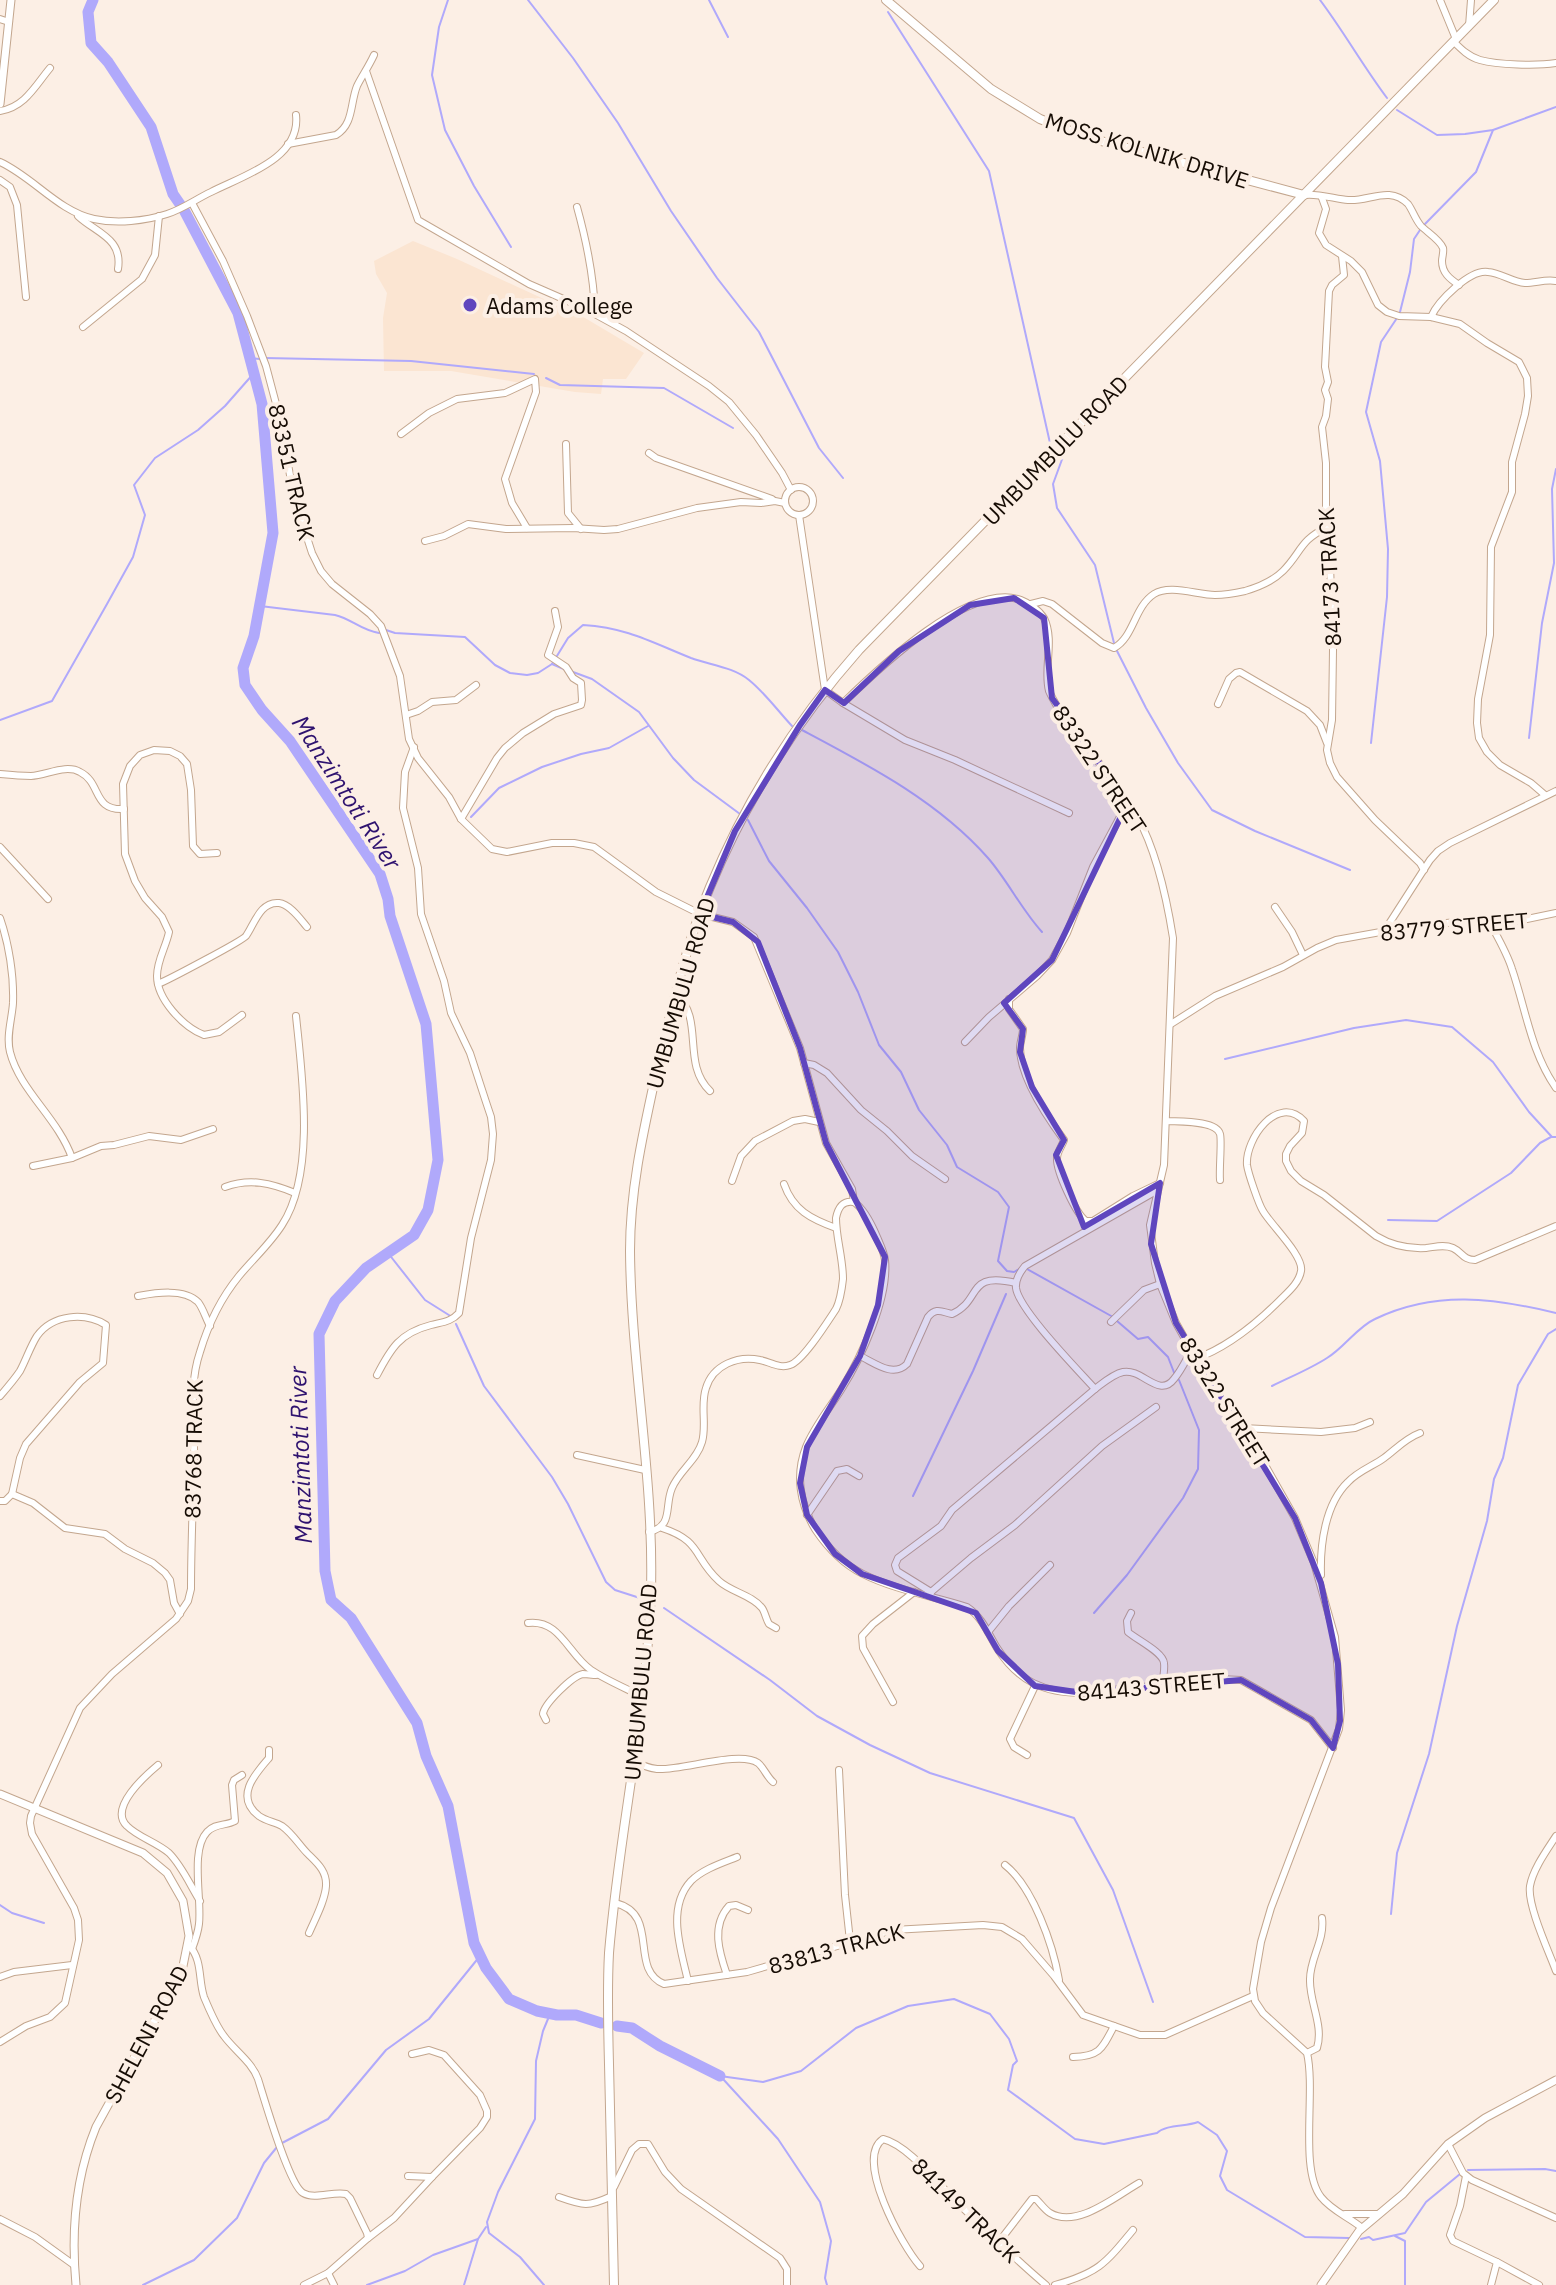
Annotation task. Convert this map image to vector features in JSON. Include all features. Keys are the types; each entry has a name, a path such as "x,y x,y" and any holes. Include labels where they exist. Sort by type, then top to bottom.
{"main road":[{"name":"MOSS KOLNIK DRIVE","path":"886,0 991,89 1048,123 1086,137 1304,195"},
{"name":"UMBUMBULU ROAD","path":"614,2285 609,1955 634,1761 651,1588 630,1273 632,1204 640,1147 676,994 709,890 735,831 765,775 825,690 859,650 1494,0"}],"street":[{"path":"0,104 11,0"},
{"path":"1440,0 1455,40 1468,54 1482,60 1544,65 1556,63"},
{"path":"1469,26 1471,0"},
{"path":"0,19 9,22"},
{"path":"288,144 342,132 349,121 357,86 374,55"},
{"path":"0,111 11,109 27,97 50,68"},
{"path":"366,71 418,220 529,284 595,314 709,386 729,402 770,455 791,490"},
{"path":"74,212 107,221 159,216 174,211 269,163 288,144 296,130 296,115"},
{"path":"0,162 74,212 110,241 119,255 118,269"},
{"path":"0,180 10,187 17,205 26,297"},
{"path":"1304,195 1356,201 1382,194 1399,198 1442,245 1445,272 1459,285"},
{"path":"1322,198 1326,209 1319,233 1326,245 1362,272 1378,305 1399,316 1431,317 1460,324 1519,362 1527,378 1525,414 1512,462 1512,492 1491,547 1491,623 1477,723 1479,738 1487,752 1500,765 1545,795"},
{"name":"83351 TRACK","path":"189,204 223,261 266,366 279,415 294,497 312,553 332,584 381,626 400,676 409,739 418,758 449,797 461,819 488,847 500,852 552,843 594,847 656,892 700,914"},
{"path":"577,207 589,257 595,314"},
{"path":"83,327 142,279 155,255 159,216"},
{"name":"84173 TRACK","path":"1342,256 1344,275 1330,288 1328,303 1325,367 1328,399 1322,427 1333,650 1332,720 1327,743 1330,763 1337,777 1424,870"},
{"path":"1431,317 1437,305 1480,271 1525,283 1556,281"},
{"path":"401,434 429,413 457,399 505,393 535,379 536,392 505,479 512,503 527,528"},
{"path":"561,529 568,513 566,444"},
{"path":"649,453 785,503"},
{"path":"802,488 811,495 811,507 806,513 792,513 785,503 791,490 802,488"},
{"path":"425,541 468,524 506,529 618,529 697,508 775,501"},
{"path":"568,513 581,529"},
{"path":"799,515 825,690 890,733 1069,813"},
{"path":"843,703 899,651 961,609 995,597 1014,598 1031,604 1043,601 1052,604 1102,643 1114,648 1124,638 1140,607 1156,593 1173,590 1217,596 1267,583 1283,571 1311,535 1326,528"},
{"name":"83322 STREET","path":"1031,604 1044,618 1049,640 1048,678 1052,698 1142,825 1154,857 1171,926 1171,1024 1164,1165 1150,1225 1160,1284 1193,1355 1220,1401 1243,1428 1295,1518 1321,1583 1335,1637 1340,1721 1333,1748 1271,1908 1261,1942 1253,1996"},
{"path":"461,819 505,748 554,714 579,707 582,702 581,683 573,678 566,667 548,655 558,627 555,611"},
{"path":"1218,704 1229,679 1240,672 1307,711 1320,725 1327,743"},
{"path":"406,715 432,702 456,700 476,685"},
{"path":"377,1375 393,1346 403,1337 423,1327 453,1320 459,1313 471,1238 491,1160 493,1134 491,1117 470,1053 451,1013 444,981 421,914 418,868 403,808 405,772 414,747"},
{"path":"217,853 200,854 193,846 189,771 184,759 176,753 154,750 140,755 126,774 123,784 124,846 130,870 169,932 158,969 161,993 185,1024 204,1035 214,1033 242,1015"},
{"path":"0,774 34,776 75,770 86,776 106,807 124,809"},
{"path":"1385,930 1438,851 1556,791"},
{"path":"965,1042 1052,960 1067,933 1093,867 1128,802"},
{"path":"0,847 48,899"},
{"path":"158,984 243,939 255,918 271,905 278,903 286,906 307,927"},
{"path":"1275,907 1303,955"},
{"name":"83779 STREET","path":"1171,1024 1215,996 1336,940 1437,923 1517,921 1556,913"},
{"path":"700,914 733,922 758,942 804,1063 826,1143 852,1189 854,1202 875,1231 885,1257 878,1305 860,1356 807,1447 800,1483 807,1515 825,1543 845,1563 862,1574 914,1592 930,1594 976,1613 998,1651 1035,1686 1010,1739 1014,1747 1027,1755"},
{"path":"0,918 12,981 11,1054 34,1098 55,1123 72,1158"},
{"path":"1490,923 1508,958 1542,1064 1556,1088"},
{"path":"676,994 690,1013 695,1060 702,1081 710,1091"},
{"path":"1009,999 1009,1009 1023,1029 1020,1052 1032,1087 1046,1116 1064,1140 1057,1159 1067,1192 1079,1215 1086,1221 1093,1221 1133,1196 1159,1187"},
{"name":"83768 TRACK","path":"180,1614 191,1589 194,1376 199,1354 222,1301 283,1224 301,1166 305,1111 296,1016"},
{"path":"804,1063 827,1073 861,1110 912,1156 945,1179"},
{"path":"930,1594 897,1571 895,1565 898,1558 941,1526 952,1510 1058,1418 1119,1373 1139,1374 1158,1386 1167,1385 1193,1355 1226,1344 1256,1323 1294,1286 1302,1269 1299,1259 1263,1211 1248,1168 1248,1157 1267,1119 1274,1115 1301,1117 1304,1121 1302,1133 1286,1154 1286,1161 1295,1176 1385,1241 1410,1248 1452,1247 1464,1258 1475,1260 1556,1226"},
{"path":"732,1181 741,1156 755,1141 793,1121 805,1119 819,1122"},
{"path":"1166,1121 1209,1125 1217,1129 1220,1137 1220,1180"},
{"path":"33,1166 149,1136 181,1140 213,1129"},
{"path":"225,1187 254,1181 295,1193"},
{"path":"784,1184 798,1210 836,1228"},
{"path":"1095,1389 1023,1305 1016,1283 1025,1266 1159,1187"},
{"path":"662,1528 671,1489 703,1441 704,1395 716,1370 743,1359 792,1365 836,1308 843,1280 836,1228 837,1210 843,1204 854,1202"},
{"path":"860,1356 891,1371 901,1370 907,1364 932,1312 940,1310 954,1314 961,1310 975,1289 988,1280 1016,1283"},
{"path":"1111,1322 1144,1290 1160,1284"},
{"path":"138,1296 172,1293 190,1297 199,1303 210,1326"},
{"path":"0,1396 20,1371 38,1335 49,1324 77,1317 106,1325 103,1363 80,1382 26,1444 12,1494 5,1501 0,1501"},
{"path":"930,1594 1015,1525 1102,1446 1156,1407"},
{"path":"1243,1428 1292,1432 1336,1431 1370,1422"},
{"path":"1321,1583 1321,1537 1341,1490 1351,1479 1420,1433"},
{"path":"577,1455 645,1470"},
{"path":"807,1515 837,1471 847,1469 859,1476"},
{"path":"0,2042 26,2026 50,2017 62,2007 79,1940 78,1920 32,1834 30,1823 34,1809 80,1708 112,1674 180,1614 167,1576 140,1555 125,1549 105,1534 65,1528 33,1503 12,1494"},
{"path":"649,1532 662,1528 688,1539 718,1580 758,1604 769,1624 776,1628"},
{"path":"988,1632 1050,1565"},
{"path":"893,1702 863,1648 862,1636 914,1592"},
{"path":"1131,1613 1126,1626 1128,1632 1163,1660 1162,1685"},
{"path":"528,1623 549,1626 583,1663 641,1696"},
{"path":"546,1720 543,1714 545,1706 574,1678 583,1674 600,1675"},
{"name":"84143 STREET","path":"1035,1686 1074,1693 1221,1679 1241,1680 1311,1720 1333,1748"},
{"path":"249,1802 250,1781 269,1758 269,1750"},
{"path":"634,1761 647,1767 670,1769 711,1761 751,1760 758,1763 773,1782"},
{"path":"158,1765 126,1800 123,1822 172,1856 200,1901"},
{"path":"839,1770 850,1941"},
{"path":"242,1775 234,1780 232,1790 235,1822 209,1829 200,1844 197,1866 199,1925 190,1947 198,1958 204,1996 223,2035 255,2074 270,2123 299,2189 311,2195 346,2194 368,2238"},
{"path":"232,1790 249,1802 259,1817 281,1826 318,1862 326,1889 309,1933"},
{"name":"SHELENI ROAD","path":"0,1794 128,1846 155,1862 167,1873 183,1901 189,1936 190,1947 182,1971 96,2127 87,2149 77,2198 76,2285"},
{"path":"1556,1836 1535,1874 1529,1892 1556,1971"},
{"path":"688,1981 678,1929 677,1915 682,1897 695,1878 737,1857"},
{"path":"1005,1865 1019,1878 1044,1925 1054,1951 1060,1984"},
{"name":"83813 TRACK","path":"615,1903 628,1907 637,1916 647,1965 652,1976 664,1984 727,1975 778,1963 880,1932 973,1925 1002,1927 1022,1939 1083,2015 1148,2036 1165,2035 1253,1996"},
{"path":"727,1975 720,1952 719,1924 729,1906 736,1905 748,1910"},
{"path":"1307,2053 1315,2050 1319,2043 1310,1980 1321,1938 1322,1918"},
{"path":"0,1977 14,1972 72,1965"},
{"path":"1253,1996 1263,2013 1307,2053 1311,2177 1324,2201 1362,2228"},
{"path":"1073,2057 1096,2053 1114,2026"},
{"path":"304,2285 328,2273 394,2218 487,2117 480,2095 444,2055 429,2050 412,2054"},
{"path":"1321,2285 1362,2228 1403,2194 1448,2144 1485,2118 1556,2080"},
{"name":"84149 TRACK","path":"920,2266 898,2234 875,2173 874,2150 883,2139 897,2146 922,2167 998,2243 1046,2285"},
{"path":"559,2197 586,2205 612,2193 632,2150 639,2144 648,2144 665,2172 681,2189 780,2258 787,2269 787,2285"},
{"path":"1448,2144 1466,2176 1556,2218"},
{"path":"408,2176 432,2177"},
{"path":"1466,2176 1450,2235 1453,2241 1539,2285"},
{"path":"998,2243 1032,2199 1054,2215 1077,2216 1139,2183"},
{"path":"1342,2214 1378,2214"},
{"path":"0,2219 35,2237 74,2265"},
{"path":"1055,2285 1101,2267 1133,2230"},
{"path":"1491,2285 1497,2262"},
{"path":"328,2273 334,2285"}],"highlighted area":[{"path":"1014,598 1044,618 1052,698 1128,802 1052,960 1004,1003 1023,1029 1020,1052 1032,1087 1064,1140 1056,1155 1084,1227 1160,1183 1151,1244 1176,1323 1295,1518 1321,1583 1338,1664 1340,1721 1333,1748 1311,1720 1241,1680 1083,1693 1035,1686 998,1651 976,1613 862,1574 835,1554 807,1515 800,1483 807,1447 860,1356 878,1305 885,1257 826,1143 800,1048 758,942 733,922 700,914 735,831 800,725 825,690 844,703 899,651 970,605"}],"shaded area":[{"name":"Adams College","path":"413,241 585,318 644,353 626,379 603,379 601,394 451,371 384,371 383,318 387,293 376,274 374,261"}],"waterway":[{"name":"Manzimtoti River","path":"93,0 88,12 91,43 108,62 151,127 173,194 238,313 262,404 273,533 254,636 243,668 245,685 262,710 290,741 380,874 390,916 426,1024 438,1160 428,1210 414,1235 366,1268 335,1301 319,1334 325,1571 331,1600 351,1618 417,1723 426,1756 448,1806 474,1943 486,1968 509,1999 537,2011 576,2015 601,2023"},
{"path":"448,0 439,27 432,75 445,130 511,247"},
{"path":"528,0 573,58 618,123 671,211 759,332 819,448 843,478"},
{"path":"709,0 728,37"},
{"path":"1320,0 1387,98"},
{"path":"888,12 989,171 1050,443"},
{"path":"1397,110 1437,135 1493,130 1556,107"},
{"path":"1424,225 1476,172 1493,130"},
{"path":"1400,312 1414,239 1420,230"},
{"path":"1371,743 1387,597 1388,549 1380,461 1366,412 1381,342 1397,318"},
{"path":"250,358 260,359"},
{"path":"265,358 411,361 534,374"},
{"path":"0,720 52,701 133,557 145,515 134,485 155,458 198,430 225,406 254,373"},
{"path":"546,378 560,385 664,388 733,428"},
{"path":"1064,454 1053,484 1057,508 1095,565 1114,643"},
{"path":"1529,738 1542,623 1554,563 1552,489 1556,469"},
{"path":"260,606 335,615 379,633"},
{"path":"552,664 568,638 583,625 626,633 743,676 792,726"},
{"path":"386,630 465,637 495,665 510,673 538,673 552,664 566,670"},
{"path":"1116,649 1178,763 1212,810 1350,870"},
{"path":"573,672 592,679 639,712 673,758 694,780 740,814"},
{"path":"471,817 499,788 542,767 609,748 648,726"},
{"path":"802,730 901,786 947,819 988,858 1042,932"},
{"path":"748,820 769,861 838,952 879,1045 901,1072 919,1110 947,1145 957,1167 998,1192 1009,1207 998,1261 1007,1271 1019,1269"},
{"path":"1225,1059 1354,1028 1406,1020 1452,1027 1493,1062 1529,1112 1552,1137 1556,1137"},
{"path":"1388,1220 1437,1221 1511,1173 1540,1143 1551,1137"},
{"path":"388,1253 425,1300 452,1317"},
{"path":"1027,1269 1113,1317"},
{"path":"913,1496 1006,1294"},
{"path":"1272,1386 1327,1358 1375,1319 1420,1304 1442,1300 1487,1301 1556,1313"},
{"path":"1117,1321 1138,1339 1148,1337 1168,1357 1175,1375"},
{"path":"456,1324 484,1386 552,1477 606,1582 615,1590 643,1599"},
{"path":"1391,1914 1397,1853 1429,1754 1457,1626 1487,1521 1494,1479 1503,1458 1518,1385 1548,1334 1556,1329"},
{"path":"1094,1613 1127,1575 1183,1498 1198,1469 1199,1430 1179,1380"},
{"path":"664,1608 817,1716 870,1745 930,1773 1074,1818 1113,1890 1153,2002"},
{"path":"0,1905 12,1913 44,1923"},
{"path":"282,2143 328,2119 386,2050 429,2019 480,1956"},
{"path":"720,2076 763,2082 801,2071 856,2028 908,2006 954,1999 990,2014 1009,2039 1017,2061 1013,2065 1008,2090 1075,2139 1104,2144 1198,2122 1217,2135 1227,2151 1220,2176 1227,2190 1305,2237 1349,2238"},
{"path":"544,2285 520,2257 489,2233 487,2222 498,2192 535,2119 536,2061 550,2014"},
{"path":"617,2026 632,2028 720,2076"},
{"path":"723,2079 778,2139 820,2202 831,2241 825,2278 827,2285"},
{"path":"143,2285 194,2260 237,2218 264,2163 277,2147"},
{"path":"1468,2170 1556,2171"},
{"path":"1361,2239 1369,2237 1373,2240 1405,2233 1426,2202 1460,2174"},
{"path":"464,2285 478,2239 486,2227"},
{"path":"1395,2236 1405,2241 1405,2285"},
{"path":"367,2285 405,2271 433,2255 478,2239"}],"place":[{"name":"Adams College","path":"470,305"}]}
